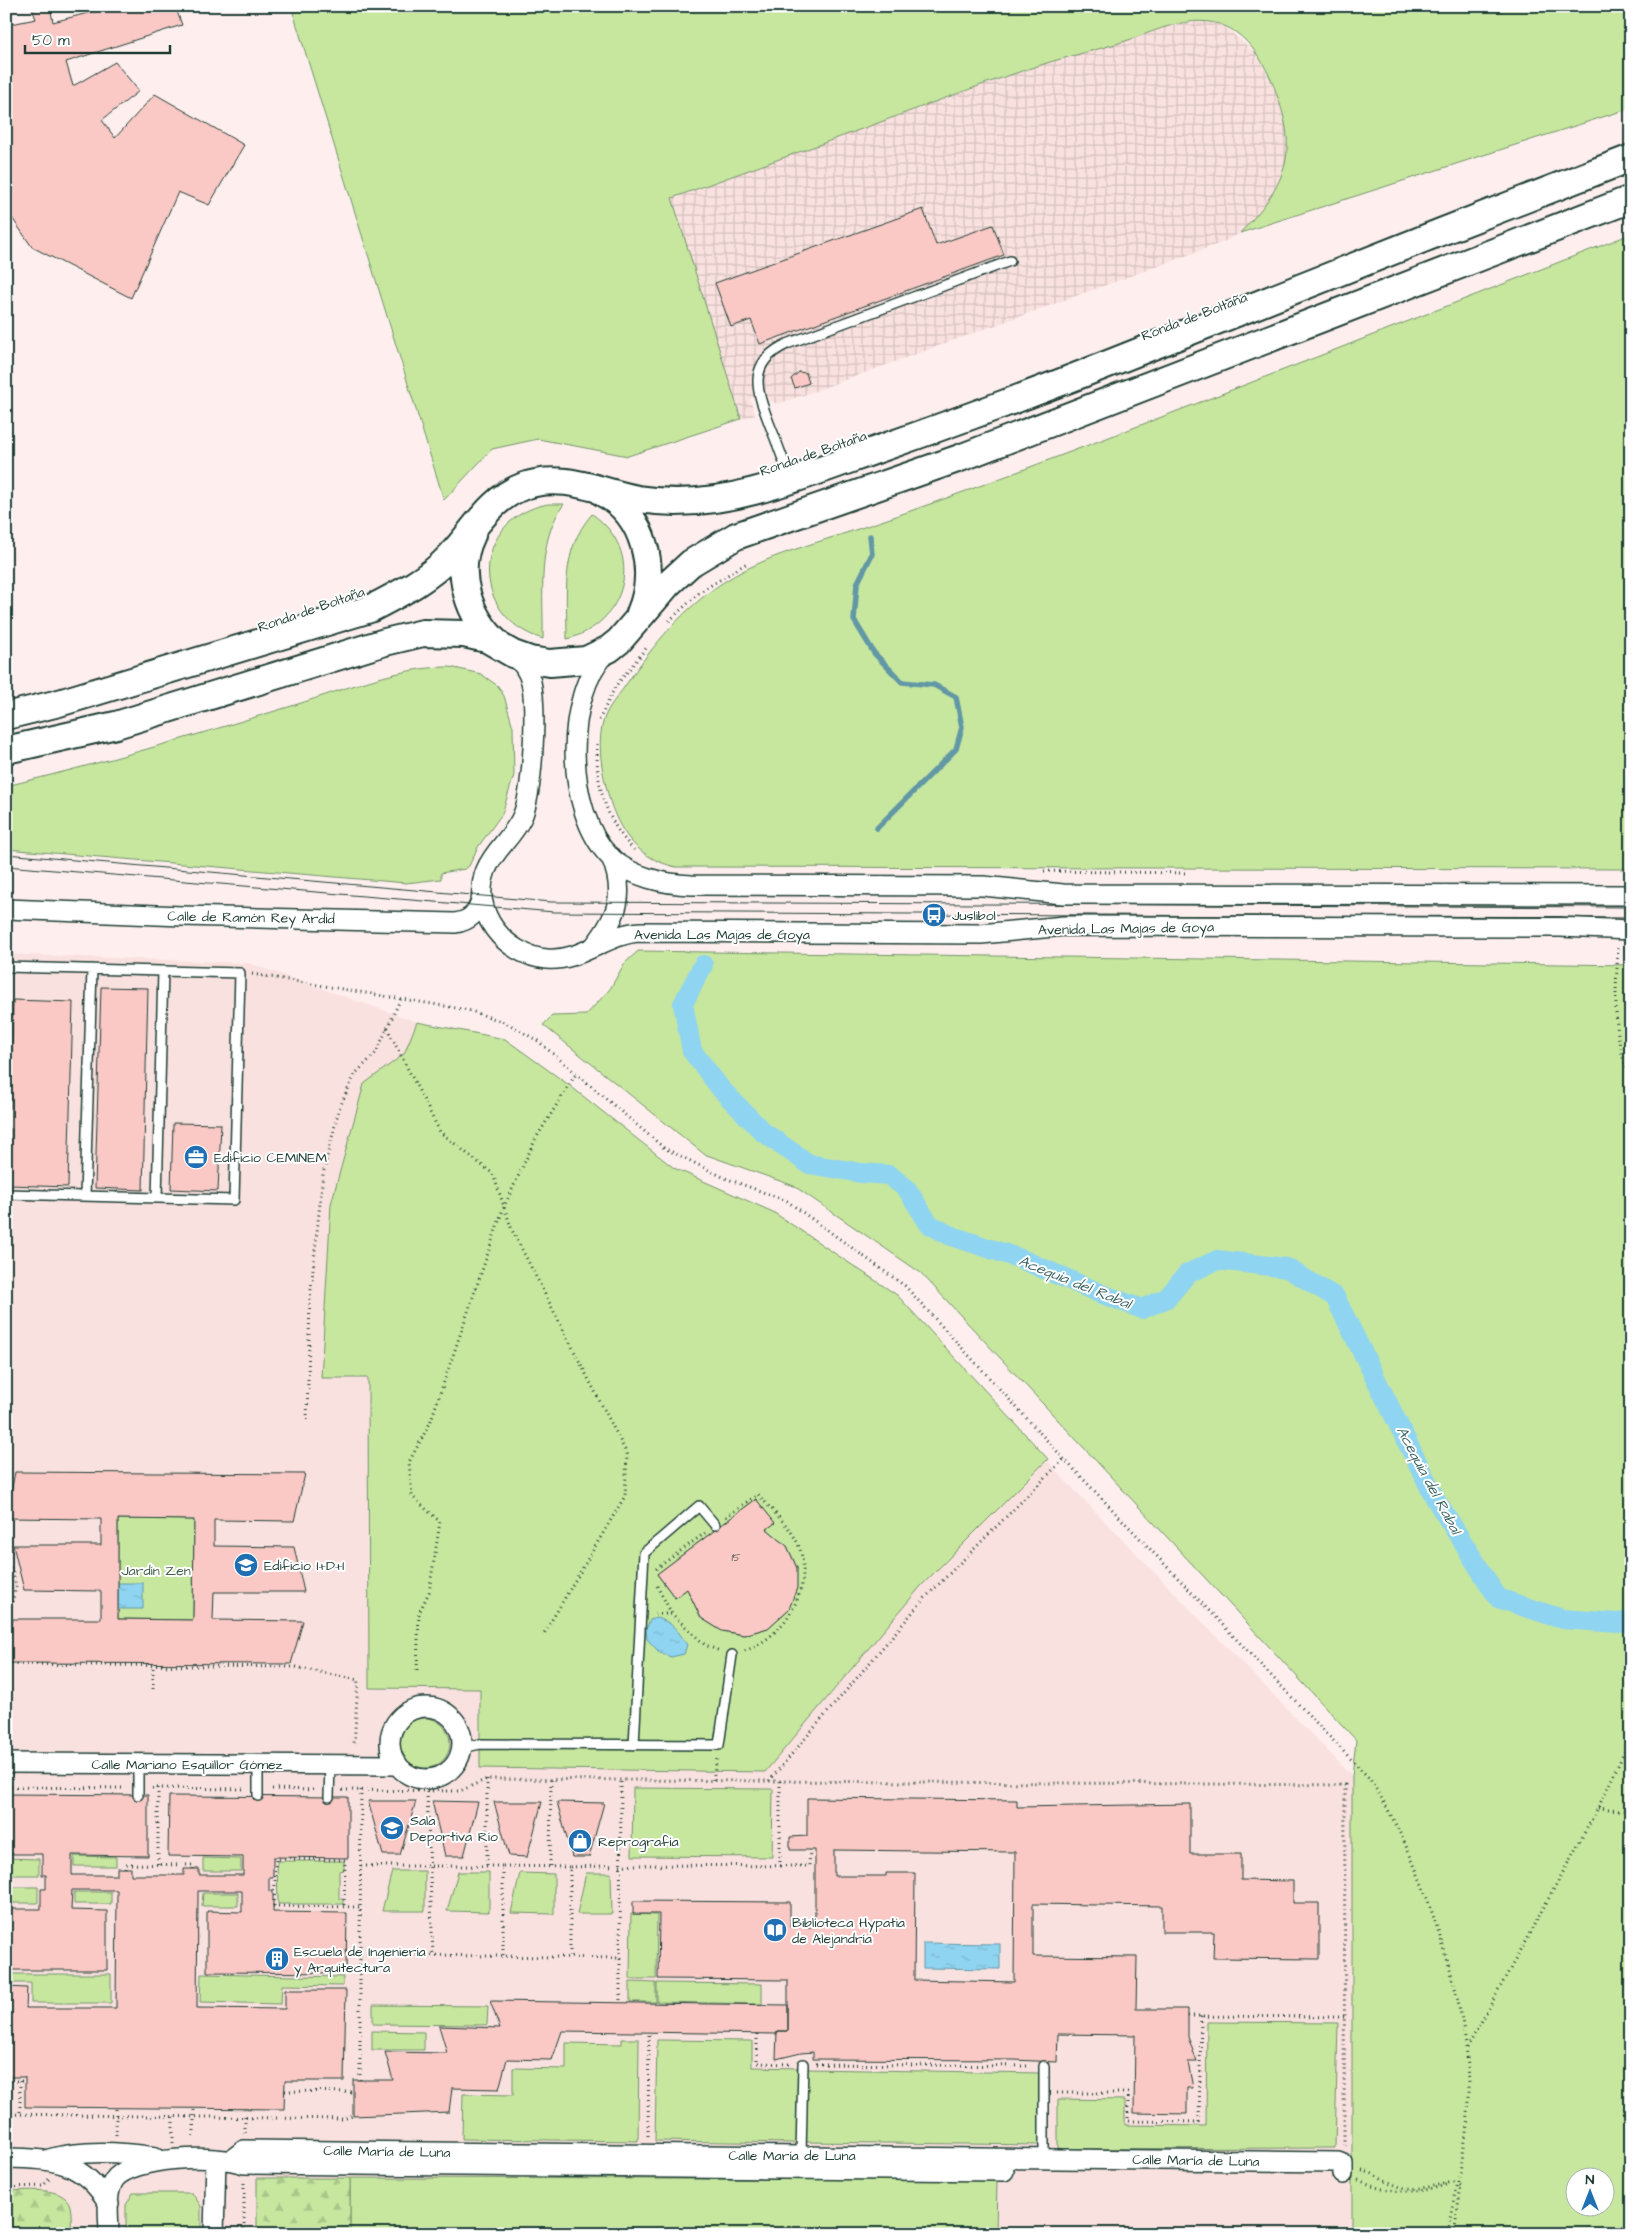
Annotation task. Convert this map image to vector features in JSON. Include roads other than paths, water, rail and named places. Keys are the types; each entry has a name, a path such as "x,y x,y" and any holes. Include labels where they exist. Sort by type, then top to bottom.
{"main road":[{"name":"Ronda de Boltaña","path":"6,716 68,700 370,609 404,590 439,566 450,557 496,501 523,486 554,481 586,485 636,498 687,502 734,496 791,480 1080,375 1631,158"},
{"name":"Ronda de Boltaña","path":"6,750 116,725 407,636 430,633 464,634 487,639 530,660 550,663 573,663 586,660 609,649 619,641 668,584 691,563 736,536 960,458 1631,199"},
{"name":"Ronda de Boltaña","path":"586,485 607,495 625,510 645,547 648,562 648,586 637,618"},
{"name":"Ronda de Boltaña","path":"478,522 466,552 464,581 467,595 479,623 507,650"}],"street":[{"name":"Avenida Las Majas de Goya","path":"609,649 594,669 579,710 576,765 581,802 586,819 611,857 652,879 692,885 983,886 1063,894 1631,895"},
{"name":"Avenida Las Majas de Goya","path":"507,650 527,672 532,690 530,781 522,816 486,869 482,897 487,916 498,933 524,954 536,958 559,959 576,955 623,934 640,932 981,934 1064,926 1560,927 1624,934"},
{"name":"Avenida Las Majas de Goya","path":"594,946 613,921 618,903 618,879 611,857"},
{"name":"Calle de Ramón Rey Ardid","path":"6,909 182,916 455,923 473,916 480,907 482,897"},
{"path":"426,1707 443,1712 457,1724 461,1735 462,1748 458,1759 451,1769 441,1776 417,1778 406,1773 394,1757 391,1736 399,1720 413,1709 426,1707"},
{"name":"Calle Mariano Esquillor Gómez","path":"6,1763 369,1765 381,1758 394,1757"},
{"name":"Calle María de Luna","path":"231,2164 244,2150 1338,2162 1343,2164 1344,2171"},
{"name":"Calle María de Luna","path":"110,2234 109,2204 111,2186 122,2172 173,2152"},
{"name":"Calle María de Luna","path":"6,2158 49,2159 86,2154 138,2155 173,2152 231,2164 1004,2171"},
{"name":"Calle María de Luna","path":"49,2159 71,2167 90,2179 109,2204"},
{"path":"214,2234 231,2164"}],"lane":[{"path":"791,480 758,390 761,368 769,355 787,344 1010,261"},
{"path":"6,967 240,973 234,1200 6,1194"},
{"path":"85,1196 92,969"},
{"path":"157,1198 163,971"},
{"path":"634,1745 644,1553 700,1506 715,1525"},
{"path":"462,1748 480,1744 719,1745 732,1655"},
{"path":"138,1763 138,1791"},
{"path":"258,1764 258,1793"},
{"path":"330,1765 330,1793"},
{"path":"801,2155 804,2064"},
{"path":"1044,2066 1044,2158"}],"water":[{"path":"118,1583 143,1583 143,1609 118,1609"},
{"path":"656,1618 671,1624 678,1632 687,1645 684,1654 671,1657 660,1653 647,1639 646,1629 650,1620"},
{"path":"923,1943 1000,1944 1000,1969 923,1968"}],"waterway":[{"path":"870,536 872,554 857,584 854,620 874,653 902,682 934,685 956,697 962,727 956,749 877,828"},
{"name":"Acequia del Rabal","path":"703,965 683,1004 692,1051 721,1089 763,1132 809,1164 861,1173 889,1175 907,1189 929,1224 949,1235 1021,1259 1142,1309 1167,1298 1187,1274 1217,1260 1287,1268 1335,1297 1436,1500 1498,1598 1562,1619 1618,1623 1631,1621"}],"tram line":[{"path":"6,854 551,902 1631,907"},
{"path":"6,866 554,912 1631,918"}],"place":[{"name":"Juslibol","path":"934,915"},
{"name":"Edificio CEMINEM","path":"196,1157"},
{"name":"Edificio I+D+I","path":"246,1565"},
{"name":"Sala Deportiva Río","path":"392,1828"},
{"name":"Reprografía","path":"580,1841"},
{"name":"Biblioteca Hypatia de Alejandría","path":"775,1930"},
{"name":"Escuela de Ingeniería y Arquitectura","path":"277,1959"}],"park label":[{"name":"Jardín Zen","path":"156,1570"}]}
